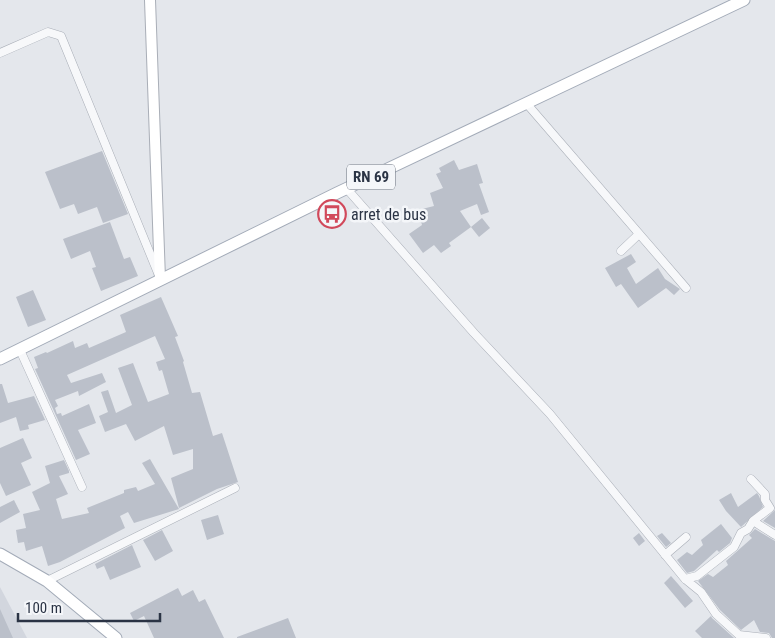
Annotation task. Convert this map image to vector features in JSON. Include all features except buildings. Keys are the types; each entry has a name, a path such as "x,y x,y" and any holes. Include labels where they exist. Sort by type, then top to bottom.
{"main road":[{"path":"150,0 160,279"},
{"name":"RN 69","path":"0,360 160,279 744,0"},
{"path":"0,554 47,581 116,638"}],"street":[{"path":"0,53 48,32 61,36 160,279"},
{"path":"528,104 686,288"},
{"path":"347,189 474,333 550,414 685,579 701,592 716,614 739,635 766,638"},
{"path":"621,251 638,234"},
{"path":"20,350 82,487"},
{"path":"685,579 697,576 734,547 741,533 748,529 753,521 770,508 765,500 765,494 751,478"},
{"path":"47,581 234,488"},
{"path":"753,521 775,535"},
{"path":"665,555 686,537"}],"shaded area":[{"path":"0,587 27,638 0,638"}],"place":[{"name":"arret de bus","path":"332,214"}]}
